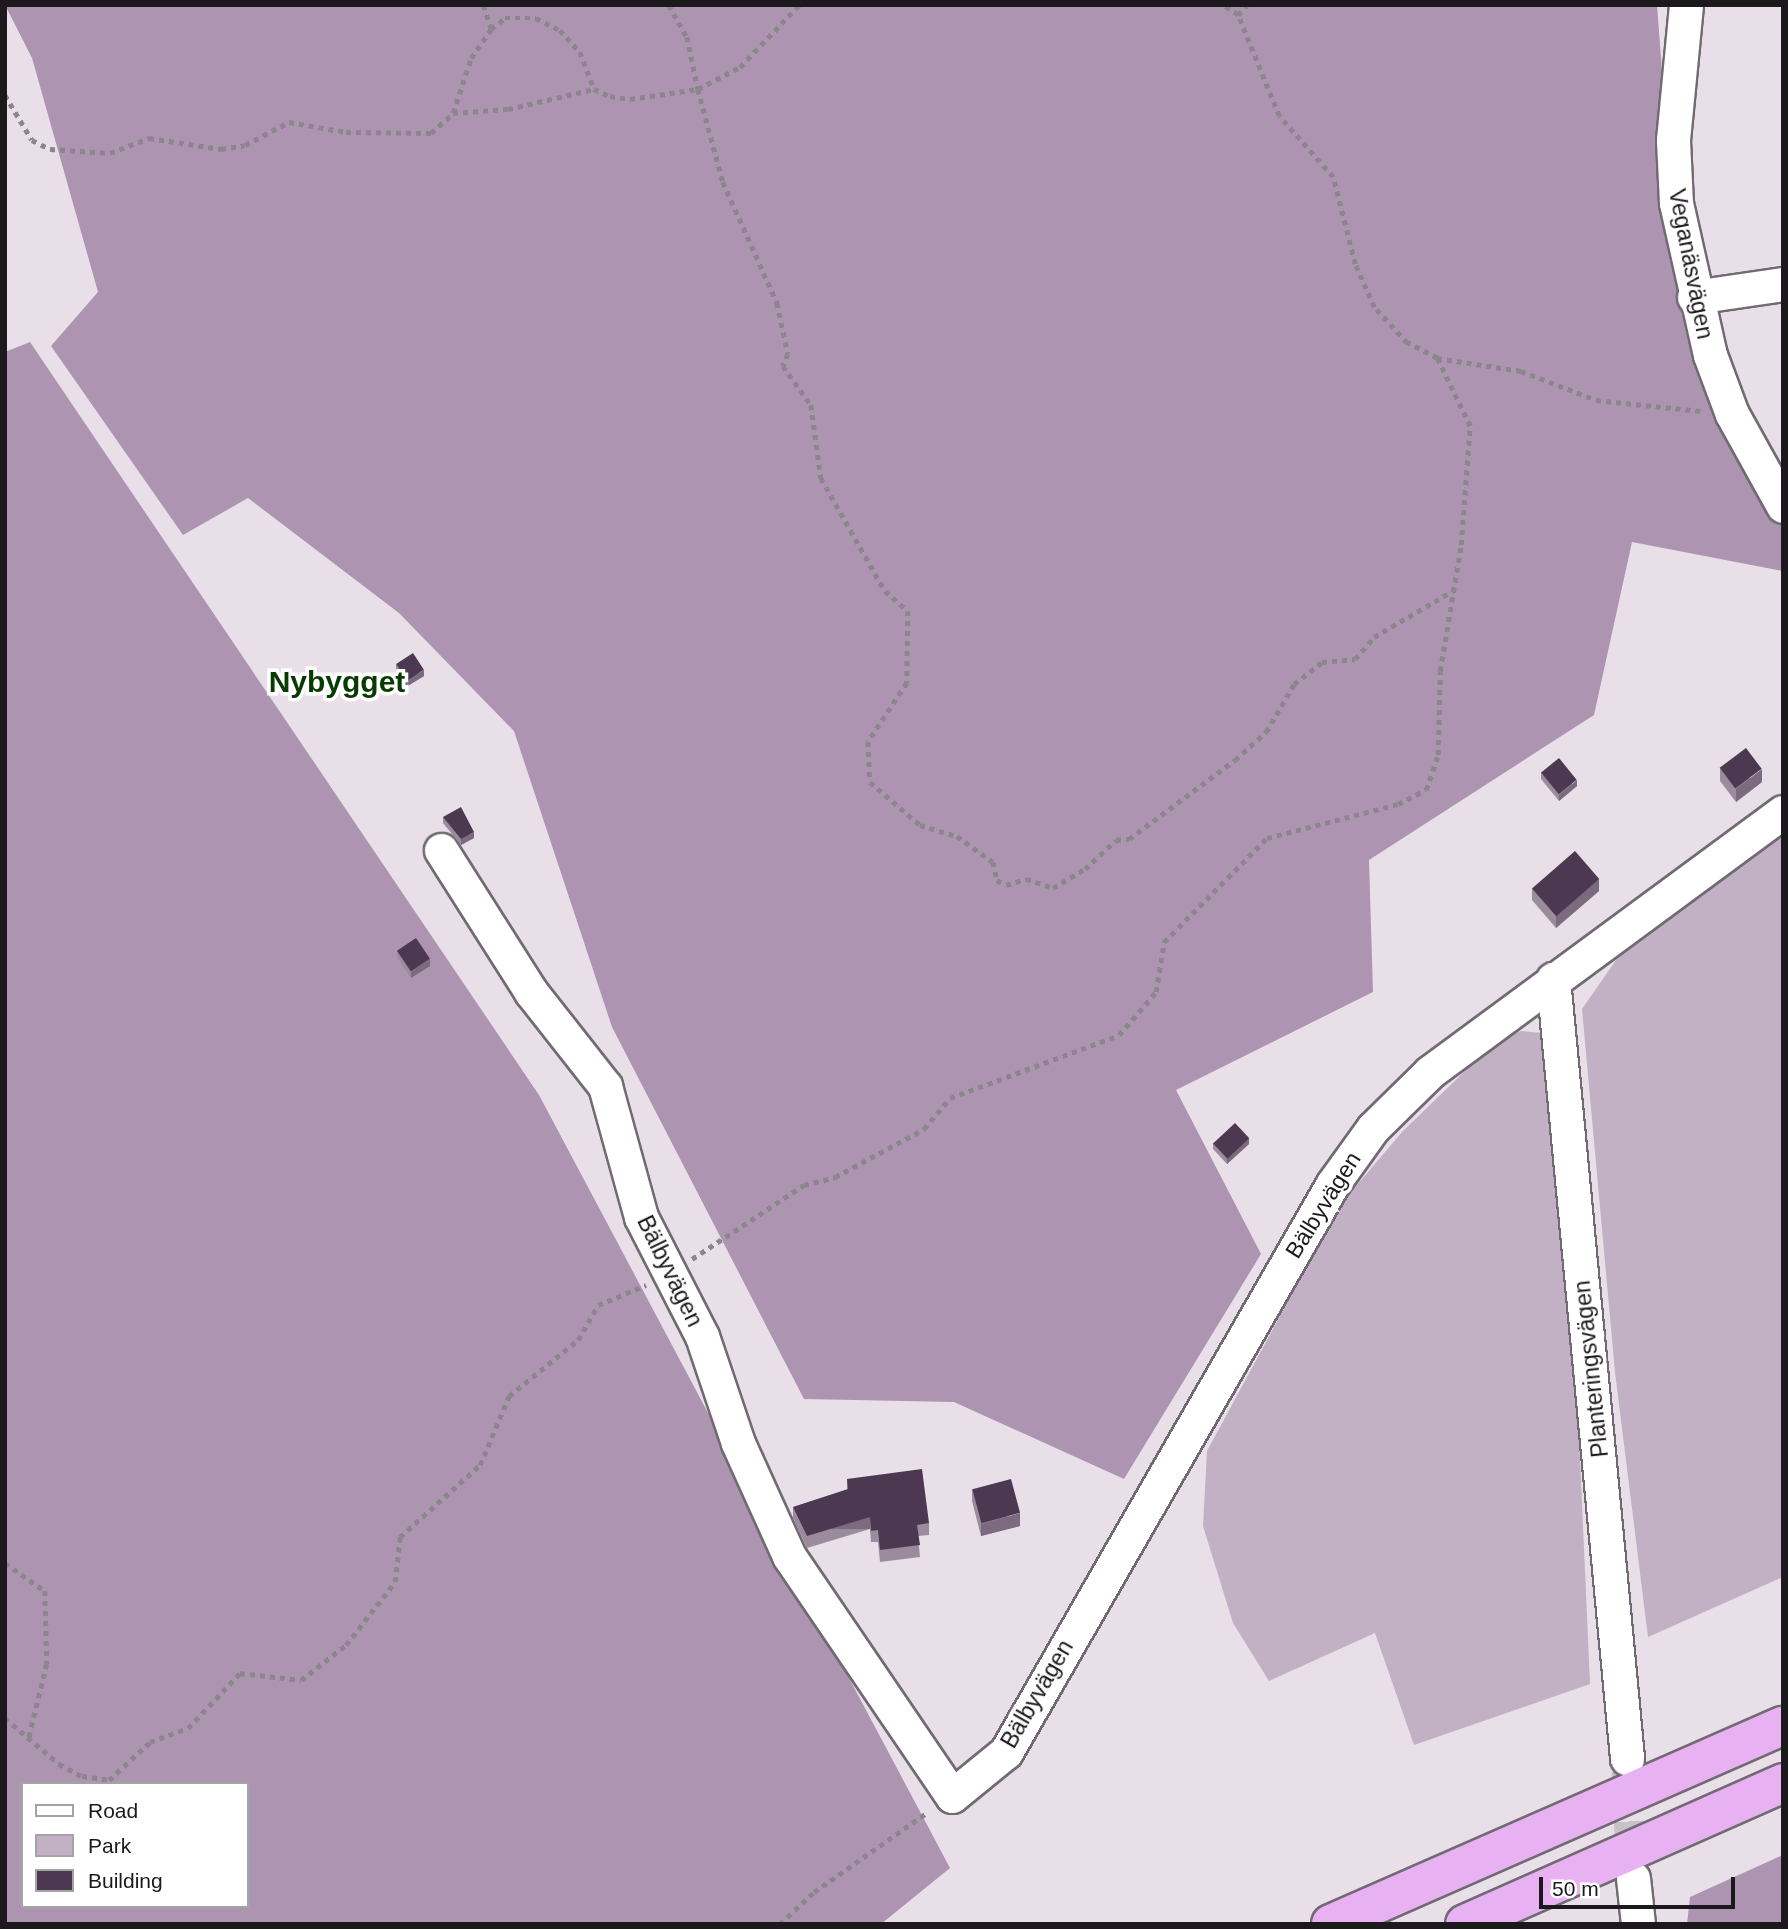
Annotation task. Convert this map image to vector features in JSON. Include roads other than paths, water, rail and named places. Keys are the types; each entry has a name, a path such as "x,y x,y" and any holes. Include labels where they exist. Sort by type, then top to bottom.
{"highway":[{"path":"1331,1924 1783,1726"},
{"path":"1465,1924 1783,1783"}],"street":[{"name":"Veganäsvägen","path":"1686,5 1673,140 1676,203 1694,297 1732,414 1783,506"},
{"path":"1694,297 1783,285"},
{"name":"Bälbyvägen","path":"441,850 531,992 605,1086 641,1217 702,1336 738,1443 789,1556 952,1796 1006,1752 1347,1163 1430,1072 1783,812"},
{"name":"Planteringsvägen","path":"1553,979 1628,1758"},
{"path":"1633,1878 1638,1924"}],"tunnel":[{"path":"1628,1771 1633,1875"}],"district":[{"name":"Nybygget","path":"337,682"}]}
